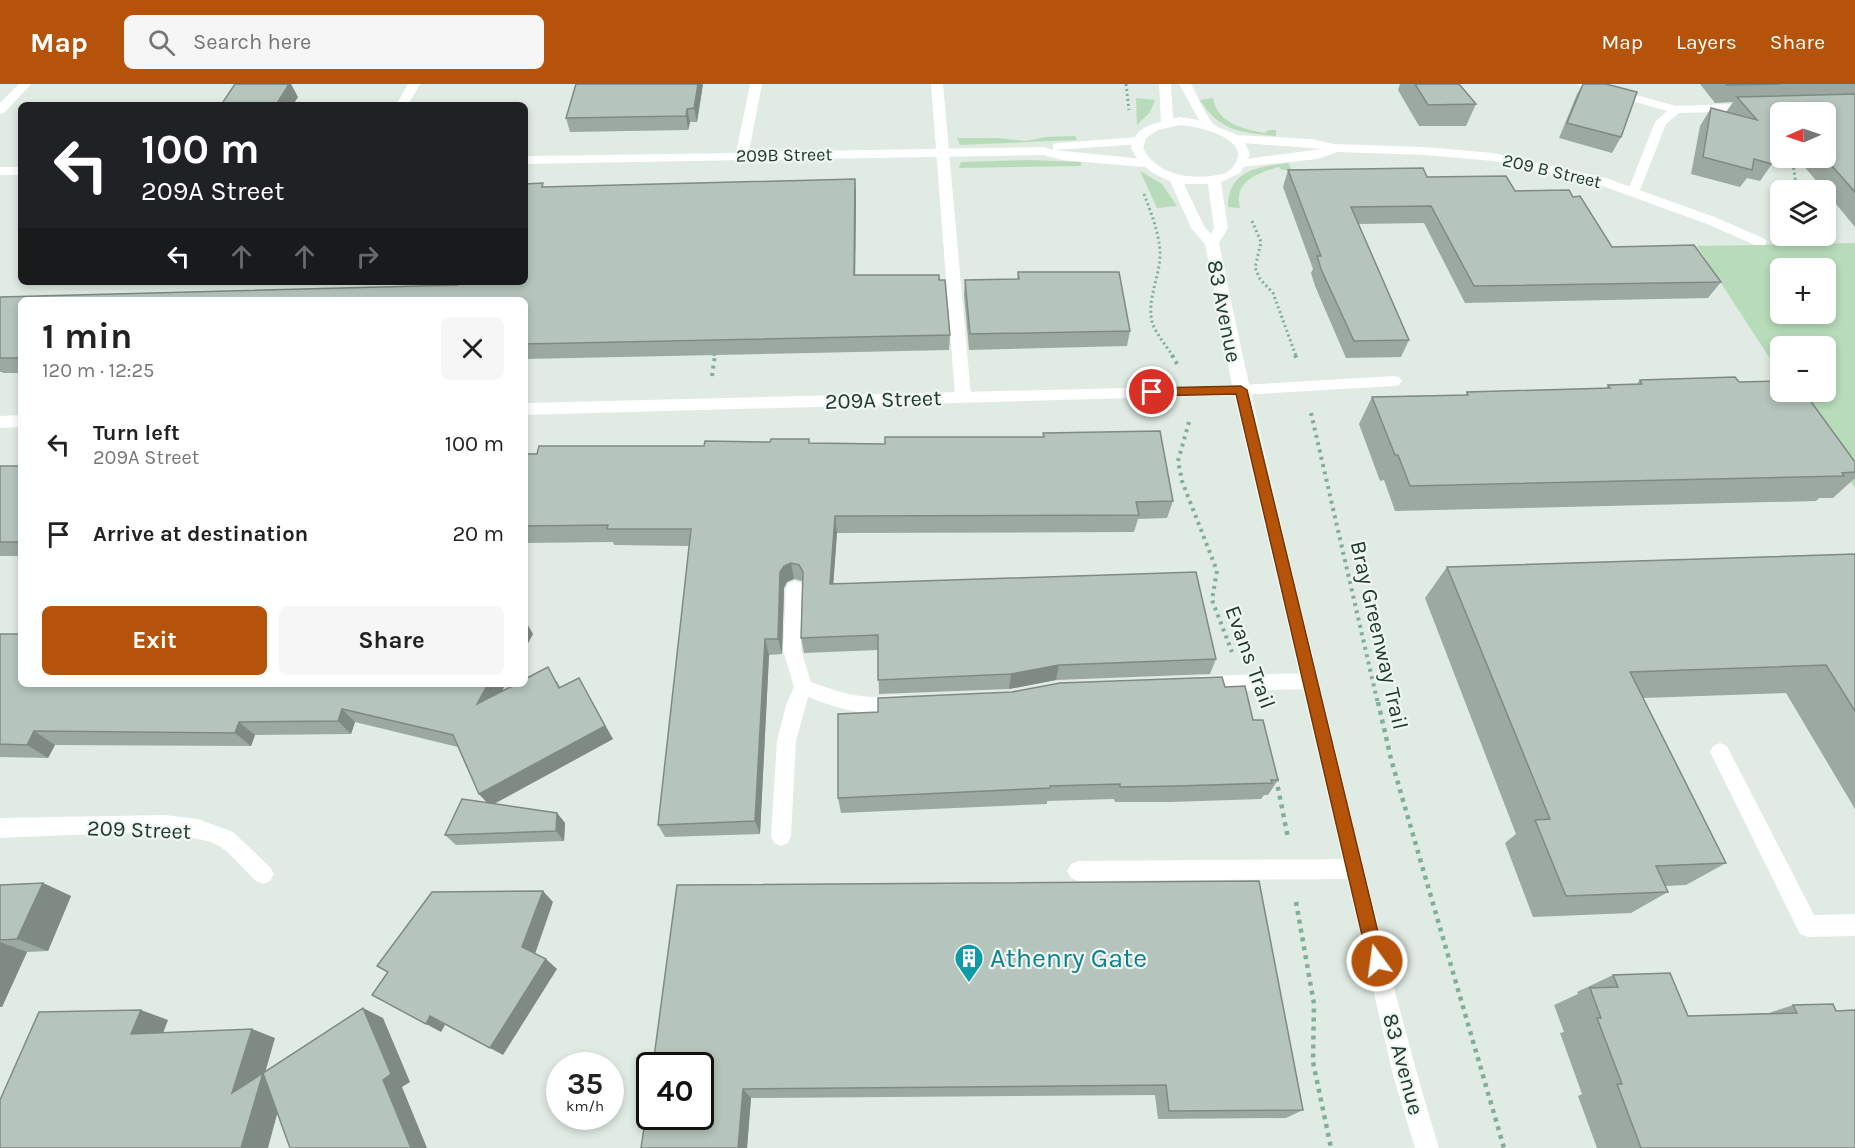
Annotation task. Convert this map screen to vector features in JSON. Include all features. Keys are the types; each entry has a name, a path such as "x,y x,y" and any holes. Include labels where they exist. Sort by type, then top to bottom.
{"street":[{"path":"0,110 25,84"},
{"path":"404,102 414,84"},
{"path":"742,156 756,84"},
{"path":"937,84 963,396"},
{"path":"1165,84 1167,122"},
{"path":"1185,84 1208,124"},
{"path":"1583,84 1676,110 1770,107"},
{"path":"1633,193 1661,122 1676,110"},
{"path":"1187,121 1208,124 1235,139 1243,155 1242,163 1237,170 1215,180 1196,182 1175,179 1157,172 1143,163 1136,148 1137,141 1149,129 1167,122 1187,121"},
{"name":"209 B Street","path":"1235,139 1312,143 1334,148 1425,151 1493,157 1601,181 1712,221 1760,242"},
{"name":"209B Street","path":"528,160 1044,151 1060,146 1137,141"},
{"name":"209 B Street","path":"1242,163 1318,155 1334,148"},
{"name":"209B Street","path":"1044,151 1062,156 1143,163"},
{"path":"0,171 18,171"},
{"name":"83 Avenue","path":"1175,179 1198,228 1212,243 1241,390 1354,869 1405,1075 1427,1148"},
{"name":"83 Avenue","path":"1212,243 1221,228 1215,180"},
{"name":"209A Street","path":"528,409 1241,390 1394,381"},
{"path":"0,422 18,421"},
{"path":"781,836 786,732 792,708 803,687 792,650 795,588"},
{"path":"1185,685 1310,681"},
{"path":"803,687 843,702 871,705 917,703"},
{"path":"1720,753 1808,926 1855,925"},
{"name":"209 Street","path":"0,828 165,825 198,829 226,839 263,874"},
{"path":"1078,871 1354,869"}],"path":[{"path":"1126,84 1129,94"},
{"path":"1143,193 1161,246 1160,263 1152,300 1152,320 1160,339 1172,352 1178,366"},
{"name":"Bray Greenway Trail","path":"1248,212 1261,242 1255,268 1260,279 1273,293 1299,363 1391,759 1504,1148"},
{"path":"711,384 716,346"},
{"name":"Evans Trail","path":"1189,422 1178,461 1180,471 1217,571 1212,600 1243,682"},
{"path":"1273,767 1287,835"},
{"path":"1294,896 1314,1004 1313,1062 1331,1148"}],"green space":[{"path":"1136,98 1155,100 1150,112 1137,125"},
{"path":"1213,98 1215,107 1225,119 1240,127 1264,133 1276,130 1276,136 1242,131 1223,124 1207,110 1200,100"},
{"path":"1075,136 1077,140 960,145 957,138 1026,141 1046,137"},
{"path":"1027,160 1081,162 1081,166 959,168 961,162"},
{"path":"1288,163 1292,170 1282,170 1279,167 1256,175 1249,180 1240,191 1240,208 1228,207 1229,195 1239,178 1256,169"},
{"path":"1140,171 1162,184 1177,206 1157,208"},
{"path":"1836,243 1855,243 1855,488 1799,402 1836,402 1836,336 1770,336 1770,359 1697,246 1836,246"}],"building":[{"path":"235,84 289,84 278,102 223,102"},
{"path":"576,84 698,84 694,108 687,109 686,116 566,118"},
{"path":"1415,84 1459,84 1476,104 1428,105"},
{"path":"1583,84 1606,84 1637,92 1621,137 1567,123"},
{"path":"1725,84 1781,84 1727,85"},
{"path":"1855,94 1855,192 1834,168 1836,168 1836,102 1770,102 1770,163 1754,159 1752,170 1703,157 1711,108 1757,120 1737,97"},
{"path":"1423,168 1427,177 1506,176 1515,191 1569,190 1573,197 1580,196 1612,247 1694,245 1721,282 1474,286 1431,206 1351,207 1409,340 1354,341 1321,269 1317,256 1321,256 1288,170"},
{"path":"855,179 854,275 939,275 939,280 945,280 950,335 528,344 528,297 18,297 18,358 0,358 0,297 528,285 528,184 543,183 542,187"},
{"path":"1018,272 1119,272 1130,331 970,334 965,280 1019,279"},
{"path":"1735,377 1739,382 1770,381 1770,402 1811,402 1855,462 1855,472 1842,473 1844,476 1410,486 1372,397 1610,388 1608,385 1642,384 1640,380"},
{"path":"1160,431 1173,501 1136,502 1139,515 835,516 830,584 1196,572 1216,659 1059,665 1011,674 878,680 878,635 801,638 803,572 799,565 791,563 784,566 780,572 778,639 765,639 755,821 658,825 691,529 607,529 608,525 528,526 528,454 537,454 539,446 704,446 705,441 770,442 771,439 809,439 809,443 885,444 885,437 1044,437 1043,433"},
{"path":"0,466 18,466 18,542 0,542"},
{"path":"1855,554 1855,711 1826,665 1630,672 1726,863 1656,866 1668,892 1566,896 1535,820 1550,819 1447,567"},
{"path":"0,634 18,634 18,687 486,687 477,704 510,687 528,687 528,677 548,667 559,688 579,678 605,726 479,794 453,735 342,709 338,721 239,722 235,733 34,731 27,745 0,744"},
{"path":"1222,677 1225,687 1245,686 1253,720 1263,720 1278,780 1271,780 1272,783 1177,786 1120,787 1120,784 1050,786 1050,788 838,798 838,714 878,712 878,698 1012,692 1060,683"},
{"path":"462,799 557,813 556,831 445,835"},
{"name":"Athenry Gate","path":"1259,881 1303,1110 1169,1111 1166,1085 743,1089 738,1148 641,1148 644,1130 714,1130 714,1052 655,1052 677,885"},
{"path":"43,883 17,939 0,940 0,885"},
{"path":"543,891 522,947 546,959 490,1048 430,1016 426,1024 372,995 388,972 377,966 432,892"},
{"path":"1670,973 1688,1016 1797,1013 1793,1005 1833,1004 1836,1011 1855,1010 1855,1148 1641,1148 1617,1084 1622,1084 1597,1018 1601,1018 1590,988 1618,987 1613,975"},
{"path":"363,1008 391,1074 383,1080 411,1148 290,1148 263,1073"},
{"path":"141,1010 131,1034 252,1029 232,1093 263,1073 241,1148 0,1148 0,1100 39,1012"}],"place":[{"name":"Athenry Gate","path":"969,984"}],"route":[{"path":"1152,392 1241,390 1377,961"}]}
